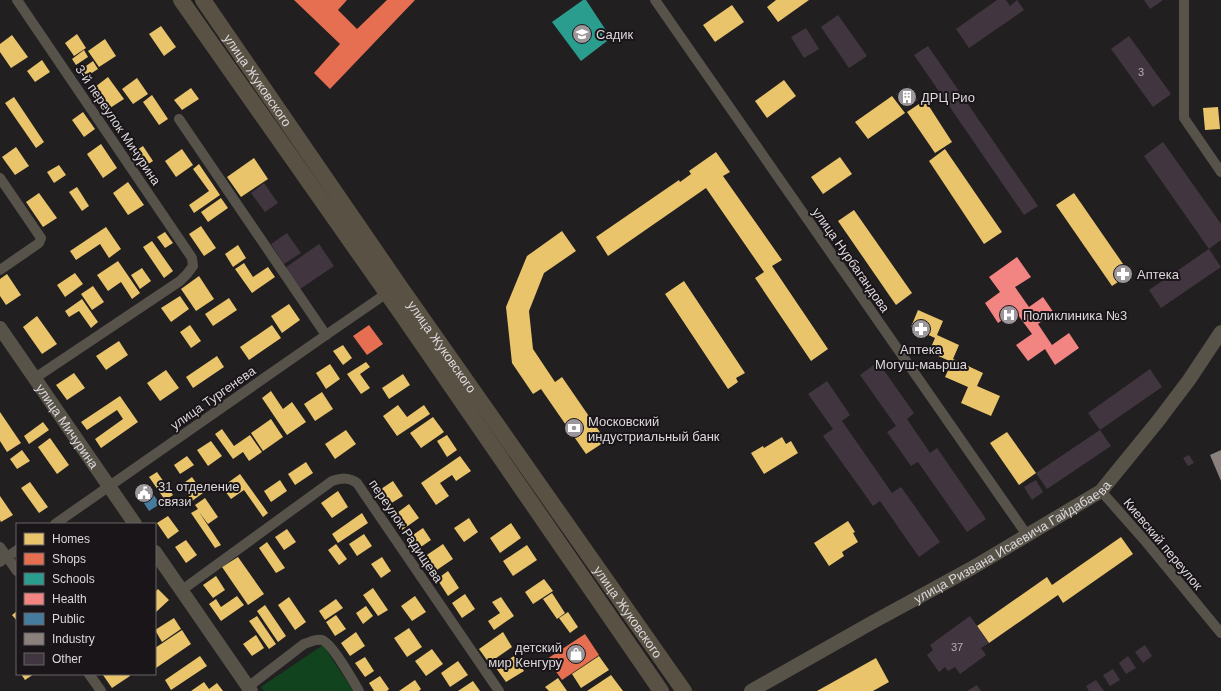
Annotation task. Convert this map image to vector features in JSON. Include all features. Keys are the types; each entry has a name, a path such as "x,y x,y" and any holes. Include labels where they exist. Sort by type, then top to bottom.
{"main road":[{"path":"181,0 387,293 662,691"},
{"name":"улица Жуковского","path":"203,0 400,288 684,691"}],"street":[{"name":"3-й переулок Мичурина","path":"17,0 192,258 193,266 180,281 35,378"},
{"name":"улица Нурбагандова","path":"655,0 1027,535"},
{"path":"1184,0 1184,118 1221,172"},
{"path":"179,119 326,335"},
{"path":"0,178 41,238 39,243 0,270"},
{"name":"улица Тургенева","path":"56,523 387,293"},
{"name":"улица Мичурина","path":"0,328 134,523"},
{"name":"улица Ризвана Исаевича Гайдабаева","path":"751,691 972,568 1101,491 1158,422 1190,380 1221,332"},
{"name":"переулок Радищева","path":"182,590 332,480 346,478 352,479 357,483 498,691"},
{"name":"Киевский переулок","path":"1101,491 1146,542 1221,633"},
{"path":"0,547 4,560 16,570"},
{"path":"4,560 16,551"},
{"path":"156,553 250,689 304,644 315,640 324,640 331,647 359,691"},
{"path":"90,675 101,691"}],"green space":[{"path":"323,645 353,691 264,691 261,687"}],"building: Homes":[{"path":"776,0 809,0 778,22 767,7"},
{"path":"732,5 744,22 715,42 703,25"},
{"path":"161,26 176,47 164,56 149,34"},
{"path":"77,34 86,48 74,56 65,43"},
{"path":"12,35 28,57 11,68 0,52 0,44"},
{"path":"105,39 116,56 99,67 88,51"},
{"path":"84,50 88,57 76,65 72,59"},
{"path":"42,60 50,72 35,82 27,71"},
{"path":"93,61 98,69 84,78 79,71"},
{"path":"108,77 124,99 110,108 95,87"},
{"path":"137,78 148,94 133,104 122,89"},
{"path":"784,80 796,96 767,118 755,101"},
{"path":"191,88 199,99 182,110 174,100"},
{"path":"152,95 168,119 159,125 143,102"},
{"path":"892,96 905,113 868,139 855,122"},
{"path":"14,97 44,142 36,148 5,103"},
{"path":"925,100 952,142 935,153 907,112"},
{"path":"1218,107 1220,129 1205,130 1203,108"},
{"path":"83,112 95,129 84,137 72,120"},
{"path":"101,144 117,168 103,178 87,154"},
{"path":"143,146 153,161 141,169 131,154"},
{"path":"16,147 29,166 15,175 2,157"},
{"path":"182,149 193,165 176,177 165,161"},
{"path":"945,149 1002,232 984,244 929,161"},
{"path":"716,152 730,172 723,176 782,260 772,266 828,349 811,361 755,278 764,272 706,188 608,256 596,237 679,180 680,182 691,174 689,171"},
{"path":"840,157 852,174 823,194 811,177"},
{"path":"254,158 268,179 241,197 227,177"},
{"path":"199,164 220,195 194,213 189,205 209,191 193,169"},
{"path":"59,165 66,175 54,183 47,172"},
{"path":"128,182 144,205 128,215 113,193"},
{"path":"77,187 89,206 82,211 69,192"},
{"path":"39,193 57,218 43,227 26,202"},
{"path":"1074,193 1130,274 1112,286 1056,205"},
{"path":"221,198 228,208 208,222 201,212"},
{"path":"854,210 912,293 896,305 838,221"},
{"path":"201,226 216,248 204,256 189,234"},
{"path":"106,227 121,249 109,258 100,244 76,260 70,251"},
{"path":"562,231 576,251 544,273 529,311 533,349 555,382 562,377 606,441 586,454 541,389 533,394 512,363 506,307 527,256"},
{"path":"165,232 173,243 165,248 157,237"},
{"path":"152,241 173,271 164,278 143,247"},
{"path":"238,245 246,258 233,267 225,254"},
{"path":"118,261 140,293 132,299 121,282 108,291 97,275"},
{"path":"244,263 253,277 268,267 275,277 252,293 235,269"},
{"path":"142,268 151,281 140,289 131,275"},
{"path":"75,273 83,284 65,297 57,285"},
{"path":"7,274 21,295 6,305 0,296 0,279"},
{"path":"199,276 214,299 196,311 181,289"},
{"path":"684,281 745,373 736,378 738,382 728,389 665,294"},
{"path":"93,286 104,302 92,310 81,294"},
{"path":"180,296 189,309 171,322 161,308"},
{"path":"229,298 237,310 213,326 205,314"},
{"path":"82,299 98,322 91,328 79,311 69,317 65,311"},
{"path":"289,304 300,320 282,333 271,316"},
{"path":"918,310 943,321 937,335 959,345 953,359 983,373 977,386 1000,396 991,416 961,403 968,387 945,377 952,362 929,352 935,338 911,327"},
{"path":"37,316 57,344 42,354 23,327"},
{"path":"190,325 201,341 191,348 180,332"},
{"path":"272,325 281,338 249,360 240,347"},
{"path":"119,341 128,355 106,370 96,356"},
{"path":"343,345 352,358 343,365 333,351"},
{"path":"217,356 224,367 193,388 186,377"},
{"path":"366,362 370,367 360,374 370,388 361,394 347,374"},
{"path":"330,364 340,379 326,389 316,373"},
{"path":"166,370 179,388 160,401 147,383"},
{"path":"74,373 85,388 67,400 56,385"},
{"path":"403,374 410,385 389,399 382,388"},
{"path":"271,391 283,409 292,402 306,422 287,435 262,398"},
{"path":"322,392 333,409 315,421 304,404"},
{"path":"120,396 138,422 101,448 95,439 123,419 117,410 87,430 81,422"},
{"path":"398,405 407,417 424,405 430,414 397,436 383,416"},
{"path":"0,412 21,443 7,452 0,441"},
{"path":"433,417 444,432 421,448 410,433"},
{"path":"271,419 283,437 263,451 251,433"},
{"path":"43,422 49,430 29,444 24,436"},
{"path":"222,429 234,446 250,435 262,452 249,461 243,452 233,459 215,434"},
{"path":"346,430 356,444 335,459 325,444"},
{"path":"1007,432 1036,473 1019,485 990,443"},
{"path":"447,435 457,450 447,457 437,441"},
{"path":"782,437 786,444 791,441 798,453 764,474 751,453 763,446 764,448"},
{"path":"50,438 69,465 57,474 38,447"},
{"path":"211,441 222,456 208,466 197,450"},
{"path":"22,450 30,461 17,469 10,459"},
{"path":"187,456 194,465 180,474 174,465"},
{"path":"460,456 471,471 456,481 452,475 440,483 449,496 436,505 421,483"},
{"path":"306,462 313,473 295,485 288,474"},
{"path":"157,472 173,495 165,500 149,477"},
{"path":"240,474 268,513 263,517 244,490 231,499 222,487"},
{"path":"192,477 203,493 192,501 181,485"},
{"path":"280,480 287,491 271,502 264,491"},
{"path":"393,481 403,496 385,507 375,493"},
{"path":"30,482 48,507 39,513 21,488"},
{"path":"338,491 348,507 332,518 321,503"},
{"path":"0,496 13,515 1,522 0,520"},
{"path":"205,498 218,517 208,524 199,512 221,545 215,548 191,513 198,509 195,505"},
{"path":"409,504 419,518 402,530 393,516"},
{"path":"362,513 368,523 338,543 332,534"},
{"path":"168,516 179,531 168,539 157,523"},
{"path":"469,518 478,532 464,542 454,528"},
{"path":"848,521 855,532 853,533 858,542 842,552 844,556 829,566 814,543"},
{"path":"511,523 521,538 500,553 490,538"},
{"path":"423,528 431,540 415,551 407,539"},
{"path":"287,529 296,542 284,550 275,537"},
{"path":"364,534 372,546 357,556 349,544"},
{"path":"1121,537 1133,554 1063,603 1058,595 989,643 977,626 1047,577 1052,585"},
{"path":"186,540 197,555 186,563 175,547"},
{"path":"267,542 285,568 276,573 259,548"},
{"path":"336,544 347,559 339,565 328,550"},
{"path":"443,544 453,559 431,574 421,559"},
{"path":"527,545 537,560 513,576 503,561"},
{"path":"238,557 264,594 248,605 222,567"},
{"path":"382,557 391,571 381,578 371,564"},
{"path":"448,571 459,588 448,596 437,579"},
{"path":"216,576 225,590 213,598 203,585"},
{"path":"544,579 553,591 533,604 525,592"},
{"path":"373,588 388,610 378,616 363,595"},
{"path":"158,589 169,600 156,612 156,591"},
{"path":"552,593 565,613 557,619 543,599"},
{"path":"465,594 475,609 462,618 452,603"},
{"path":"237,596 244,605 221,621 209,604 216,599 221,607"},
{"path":"415,596 426,612 412,621 401,606"},
{"path":"289,597 306,622 295,630 278,605"},
{"path":"501,597 514,616 494,630 488,621 500,613 492,602"},
{"path":"336,599 343,608 325,620 319,611"},
{"path":"265,605 286,636 278,642 257,611"},
{"path":"366,606 373,616 363,624 356,613"},
{"path":"16,612 16,620 12,615"},
{"path":"568,612 578,627 570,633 559,618"},
{"path":"336,615 346,629 335,636 326,622"},
{"path":"257,616 276,644 269,649 249,621"},
{"path":"174,618 181,629 162,642 156,629"},
{"path":"409,628 422,647 407,657 394,638"},
{"path":"182,630 191,644 156,668 156,647"},
{"path":"356,632 365,646 350,656 341,643"},
{"path":"503,632 512,647 489,663 479,649"},
{"path":"256,635 264,648 252,656 243,644"},
{"path":"432,649 443,664 426,676 415,661"},
{"path":"200,656 207,666 171,690 165,680"},
{"path":"514,656 524,671 506,682 496,668"},
{"path":"599,656 609,670 581,688 572,674"},
{"path":"365,657 374,671 365,677 355,663"},
{"path":"876,658 889,682 873,691 817,691"},
{"path":"458,661 468,675 450,687 441,673"},
{"path":"22,675 32,675 25,680"},
{"path":"103,675 130,675 130,676 112,688"},
{"path":"611,675 623,691 587,691"},
{"path":"380,676 389,689 387,691 374,691 369,683"},
{"path":"558,678 567,691 549,691 545,687"},
{"path":"415,680 421,689 419,691 399,691"},
{"path":"473,681 480,691 458,691"},
{"path":"204,682 209,689 217,683 223,691 191,691"}],"building: Shops":[{"path":"294,0 347,0 338,10 357,29 387,0 415,0 330,89 314,73 340,44"},
{"path":"369,325 383,344 367,355 353,336"},
{"path":"585,634 599,655 562,680 547,659"}],"building: Schools":[{"path":"583,0 586,0 611,38 581,61 552,22"}],"building: Health":[{"path":"1017,257 1031,277 1015,287 1029,307 1043,297 1054,313 1038,324 1052,345 1069,333 1079,348 1055,365 1045,349 1028,361 1016,345 1032,334 1015,311 998,323 985,303 1000,292 989,277"}],"building: Public":[{"path":"148,487 160,504 149,511 138,494"}],"building: Industry":[{"path":"1221,450 1221,481 1210,455"}],"building: Other":[{"path":"997,0 1006,0 1010,6 1017,0 1024,10 969,48 956,29"},
{"path":"1144,0 1163,0 1150,9"},
{"path":"838,15 867,56 849,68 821,27"},
{"path":"806,28 819,49 804,58 791,37"},
{"path":"1129,36 1171,94 1153,107 1111,49"},
{"path":"928,46 1038,206 1024,215 914,55"},
{"name":"ДРЦ Рио","path":"909,86 918,100 906,108 896,94"},
{"path":"1163,142 1221,224 1221,240 1209,249 1144,156"},
{"path":"264,183 278,203 265,212 251,193"},
{"path":"287,233 301,253 284,264 271,244"},
{"path":"319,244 334,266 300,289 285,268"},
{"path":"1209,249 1221,267 1161,308 1149,290"},
{"path":"878,362 914,413 907,419 930,453 937,448 986,519 967,532 918,462 911,466 887,432 896,426 860,375"},
{"path":"1150,369 1162,387 1100,430 1088,413"},
{"path":"827,381 850,415 842,421 892,493 901,487 940,542 919,557 880,501 873,506 823,436 833,429 808,394"},
{"path":"1100,430 1111,446 1047,489 1036,473"},
{"path":"1189,455 1194,463 1188,466 1183,458"},
{"path":"1036,480 1043,492 1032,500 1024,487"},
{"path":"970,616 989,643 981,648 986,655 960,674 955,667 948,671 945,667 939,672 927,655 933,650 930,645"},
{"path":"1145,645 1152,656 1143,663 1135,652"},
{"path":"1128,656 1136,668 1126,674 1119,663"},
{"path":"1113,669 1120,680 1110,686 1103,675"},
{"path":"1096,680 1104,691 1089,691 1086,686"},
{"path":"977,685 981,691 967,691"}],"place":[{"name":"Садик","path":"582,34"},
{"name":"ДРЦ Рио","path":"907,97"},
{"name":"Аптека","path":"1123,274"},
{"name":"Поликлиника №3","path":"1009,315"},
{"name":"Аптека Могуш-маьрша","path":"921,329"},
{"name":"Московский индустриальный банк","path":"574,428"},
{"name":"31 отделение связи","path":"144,493"},
{"name":"детский мир Кенгуру","path":"576,654"}]}
